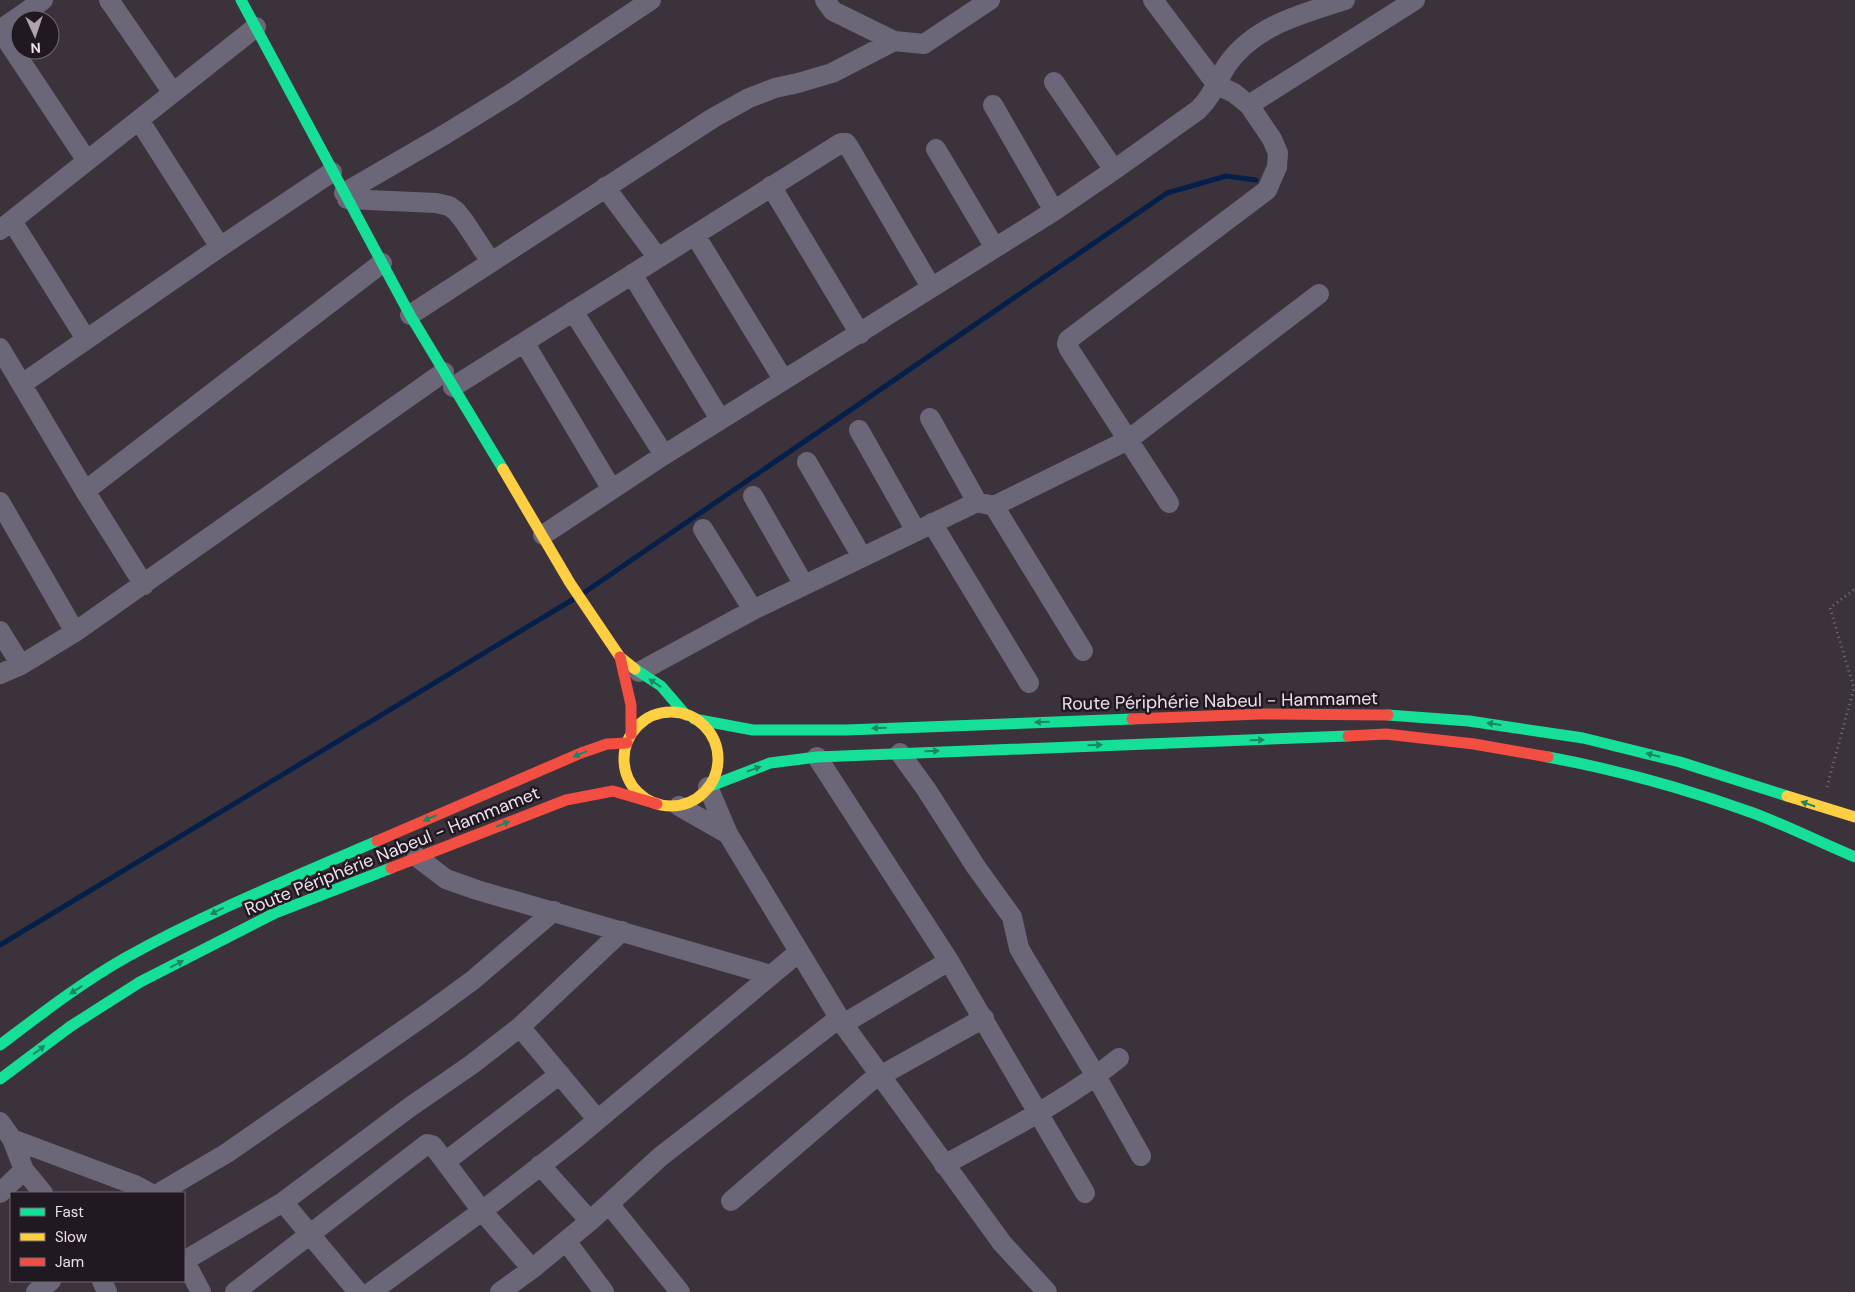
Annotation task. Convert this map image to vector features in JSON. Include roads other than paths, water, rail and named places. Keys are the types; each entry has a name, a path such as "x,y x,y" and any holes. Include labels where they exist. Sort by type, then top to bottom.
{"main road":[{"path":"241,0 410,315 585,607 620,657 661,686 690,717 706,728 714,742 718,757 716,772 708,787 700,796 690,802 679,806 657,804 643,798 632,787 626,773 624,758 629,738 631,705 620,657"},
{"path":"629,738 642,722 655,715 670,713 690,717"},
{"name":"Route Périphérie Nabeul - Hammamet","path":"690,717 753,730 846,730 1260,714 1372,714 1469,721 1583,738 1680,762 1821,808 1855,817"},
{"name":"Route Périphérie Nabeul - Hammamet","path":"708,787 770,763 817,757 1386,734 1474,744 1581,763 1666,784 1755,814 1855,857"},
{"name":"Route Périphérie Nabeul - Hammamet","path":"0,1045 52,1006 124,959 230,904 581,753 629,738"},
{"name":"Route Périphérie Nabeul - Hammamet","path":"0,1079 71,1026 140,982 275,913 417,856 566,800 613,791 657,804"}],"street":[{"path":"43,0 0,30 87,161"},
{"path":"109,0 173,93"},
{"path":"346,196 512,93 651,0"},
{"path":"825,0 833,11 894,41 924,44 990,0"},
{"path":"1152,0 1217,85 1234,93 1248,105 1272,139 1278,153 1277,167 1267,190 1068,340 1069,349 1169,503"},
{"path":"543,535 611,488 860,334 1054,211 1114,170 1198,110 1210,98 1231,61 1259,34 1286,20 1346,0"},
{"path":"1248,105 1415,0"},
{"path":"86,339 6,226 256,27"},
{"path":"410,315 712,118 749,98 775,88 832,73 894,41"},
{"path":"1054,82 1114,170"},
{"path":"993,105 1054,211"},
{"path":"139,120 220,247"},
{"path":"0,674 20,665 75,632 448,380 524,342 841,142 846,143 932,287"},
{"path":"936,149 995,248"},
{"path":"22,384 332,172"},
{"path":"771,186 860,334"},
{"path":"605,187 658,258"},
{"path":"346,196 436,203 449,206 464,221 491,262"},
{"path":"695,235 784,380"},
{"path":"85,492 382,263"},
{"path":"632,274 720,419"},
{"path":"639,672 753,610 924,527 985,504 1128,440 1319,294"},
{"path":"573,310 664,455"},
{"path":"524,342 611,488"},
{"path":"0,348 85,492 144,585"},
{"path":"930,418 1083,651"},
{"path":"859,430 1028,683"},
{"path":"807,462 862,557"},
{"path":"752,496 804,585"},
{"path":"0,502 75,632"},
{"path":"703,528 753,610"},
{"path":"0,630 20,665"},
{"path":"900,753 926,789 976,867 1012,917 1019,948 1096,1076 1141,1156"},
{"path":"817,757 949,961 1085,1193"},
{"path":"708,787 728,834 841,1021 1002,1243 1047,1292"},
{"path":"679,806 728,834"},
{"path":"417,856 446,879 770,975"},
{"path":"161,1192 227,1153 428,1013 473,980 554,911"},
{"path":"185,1259 283,1202 410,1107 471,1065 520,1027 622,932"},
{"path":"371,1292 540,1165 798,952"},
{"path":"504,1291 590,1221 660,1157 841,1021 949,961"},
{"path":"731,1201 880,1075 984,1018"},
{"path":"520,1027 597,1119"},
{"path":"944,1165 1039,1113 1096,1076 1119,1058"},
{"path":"445,1162 560,1074"},
{"path":"0,1122 12,1139 23,1172 42,1192"},
{"path":"12,1139 135,1185 148,1192"},
{"path":"234,1292 427,1144 432,1145 482,1210 532,1269"},
{"path":"540,1165 590,1221"},
{"path":"1,1192 23,1172"},
{"path":"283,1202 358,1292"},
{"path":"609,1204 680,1292"},
{"path":"566,1241 604,1292"},
{"path":"185,1262 200,1292"},
{"path":"36,1292 50,1282"}],"waterway":[{"path":"585,592 1167,193 1226,176 1256,180"},
{"path":"0,945 572,600"}]}
